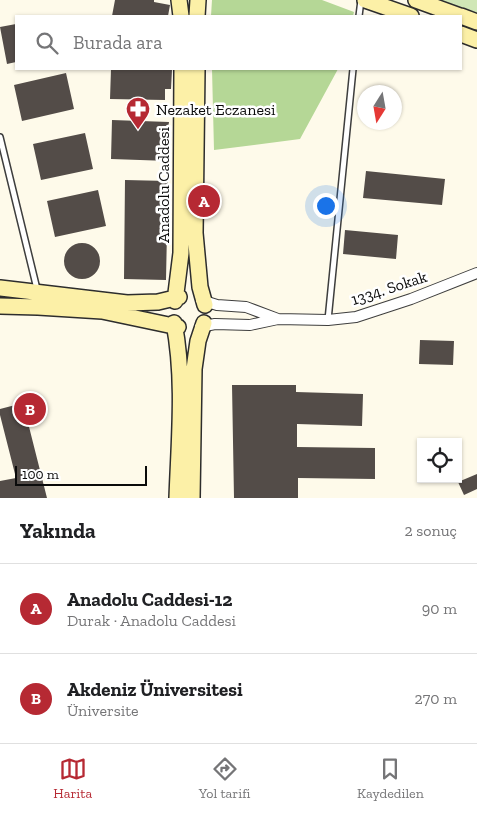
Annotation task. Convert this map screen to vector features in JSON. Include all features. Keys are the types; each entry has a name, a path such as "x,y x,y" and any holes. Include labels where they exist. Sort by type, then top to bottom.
{"main road":[{"path":"179,0 181,15"},
{"path":"197,15 198,0"},
{"path":"363,0 408,15"},
{"path":"416,0 458,15"},
{"path":"462,16 477,22"},
{"path":"462,34 477,40"},
{"name":"Anadolu Caddesi","path":"176,299 181,253 182,70"},
{"name":"Anadolu Caddesi","path":"197,70 195,234 203,302"},
{"path":"0,288 127,304 158,302 191,295 203,302 206,311 198,341 194,369 192,498"},
{"path":"176,299 170,312 175,325 178,355 180,409 178,498"},
{"path":"0,306 102,312 175,325 189,331 202,325"}],"street":[{"name":"1334. Sokak","path":"202,325 250,325 278,319 328,320 356,317 477,273"},
{"name":"1334. Sokak","path":"203,302 246,307 278,319"}],"lane":[{"path":"358,15 363,0"},
{"path":"328,320 353,70"},
{"path":"0,137 38,292"}],"green space":[{"path":"212,0 322,0 354,12 353,15 211,15"},
{"path":"416,0 477,0 477,22"},
{"path":"212,70 337,70 300,139 214,150"}],"building":[{"path":"115,0 154,0 154,2 170,5 168,15 112,15"},
{"path":"15,24 15,62 7,64 0,27"},
{"path":"111,70 172,70 171,89 165,89 165,100 110,99"},
{"path":"66,73 74,109 22,121 14,85"},
{"path":"112,120 169,122 169,161 111,159"},
{"path":"85,133 93,169 41,180 33,144"},
{"path":"366,171 445,179 442,205 363,198"},
{"path":"125,180 168,181 166,280 124,279"},
{"path":"98,190 106,226 55,237 47,201"},
{"path":"345,230 398,235 396,259 343,254"},
{"path":"82,243 89,244 95,248 99,254 99,268 95,274 89,278 82,279 75,278 69,274 65,268 64,261 65,254 69,248 75,244"},
{"path":"420,340 454,341 453,365 419,364"},
{"path":"232,385 296,385 296,392 363,394 362,426 297,424 297,447 375,448 375,479 298,478 298,498 234,498"},
{"path":"23,403 47,498 0,498 0,481 16,478 0,409"},
{"path":"477,474 477,489 464,495 458,483 462,483 462,480"}],"place":[{"name":"Nezaket Eczanesi","path":"138,130"},
{"name":"Anadolu Caddesi-12","path":"204,201"},
{"name":"Akdeniz Üniversitesi","path":"30,409"}]}
